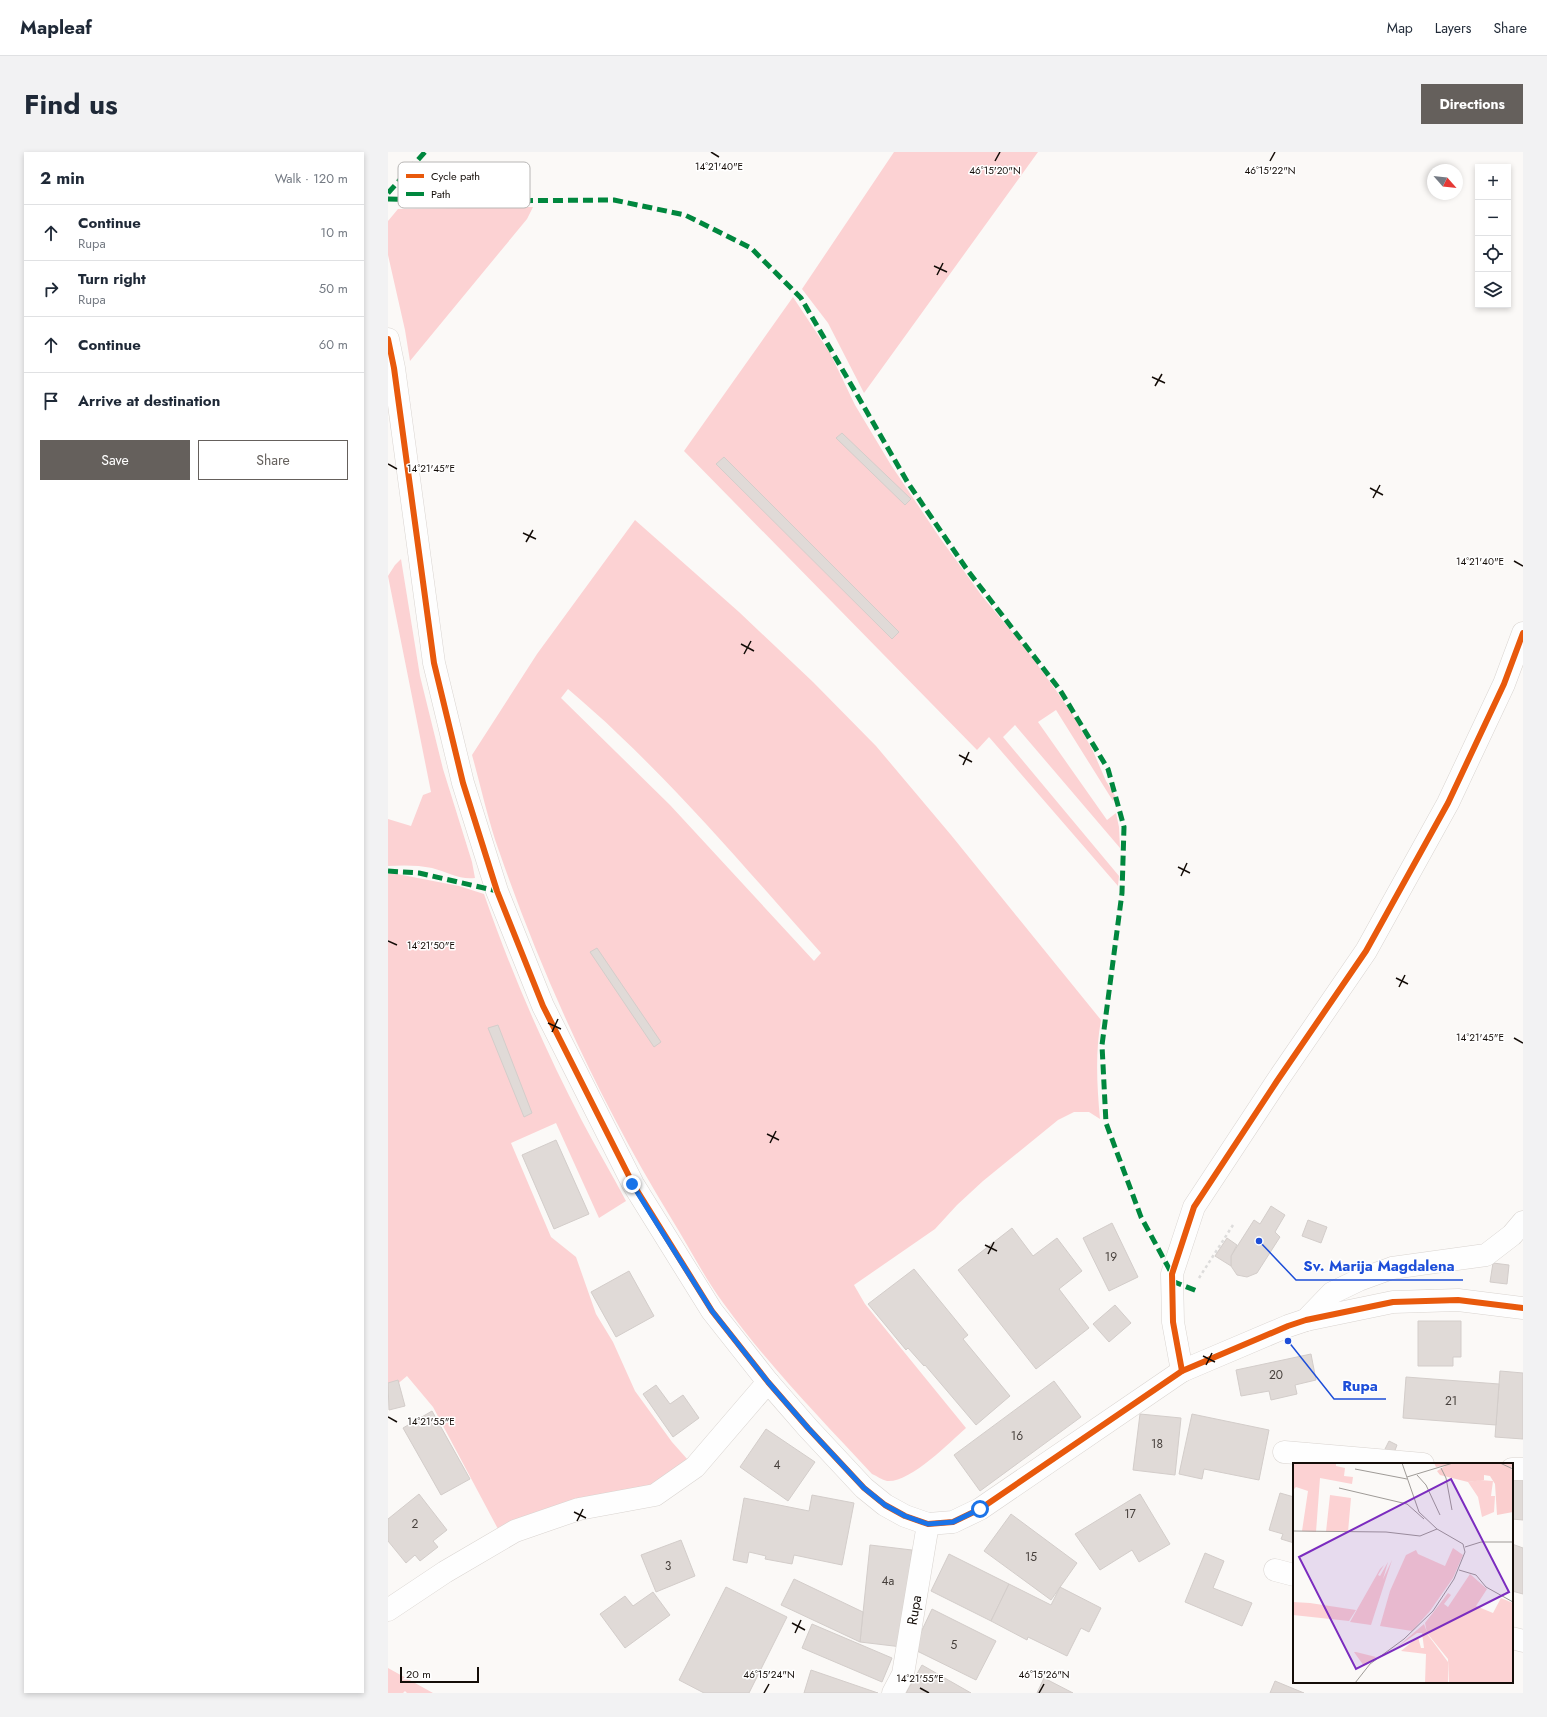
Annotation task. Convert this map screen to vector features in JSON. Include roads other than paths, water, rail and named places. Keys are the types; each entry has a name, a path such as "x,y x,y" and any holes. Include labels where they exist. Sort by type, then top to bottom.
{"street":[{"path":"388,339 394,368 434,663 464,783 497,891 543,1006 632,1184 712,1311 768,1382 808,1428 864,1488 885,1505 905,1516 928,1524 953,1522 980,1509 1182,1371 1288,1326 1306,1320 1393,1302 1458,1300 1523,1308"},
{"path":"1182,1371 1173,1322 1172,1274 1194,1207 1277,1081 1366,951 1448,804 1504,684 1523,633"},
{"path":"1306,1320 1332,1292 1392,1268 1486,1255 1512,1235 1523,1222"},
{"path":"388,1610 445,1572 515,1531 579,1509 655,1495 696,1467 768,1382"},
{"path":"1284,1452 1411,1463"},
{"name":"Rupa","path":"893,1693 903,1674 928,1524"},
{"path":"1513,1638 1523,1641"}],"place":[{"name":"Sv. Marija Magdalena","path":"1259,1241"},
{"name":"Rupa","path":"1288,1341"}]}
